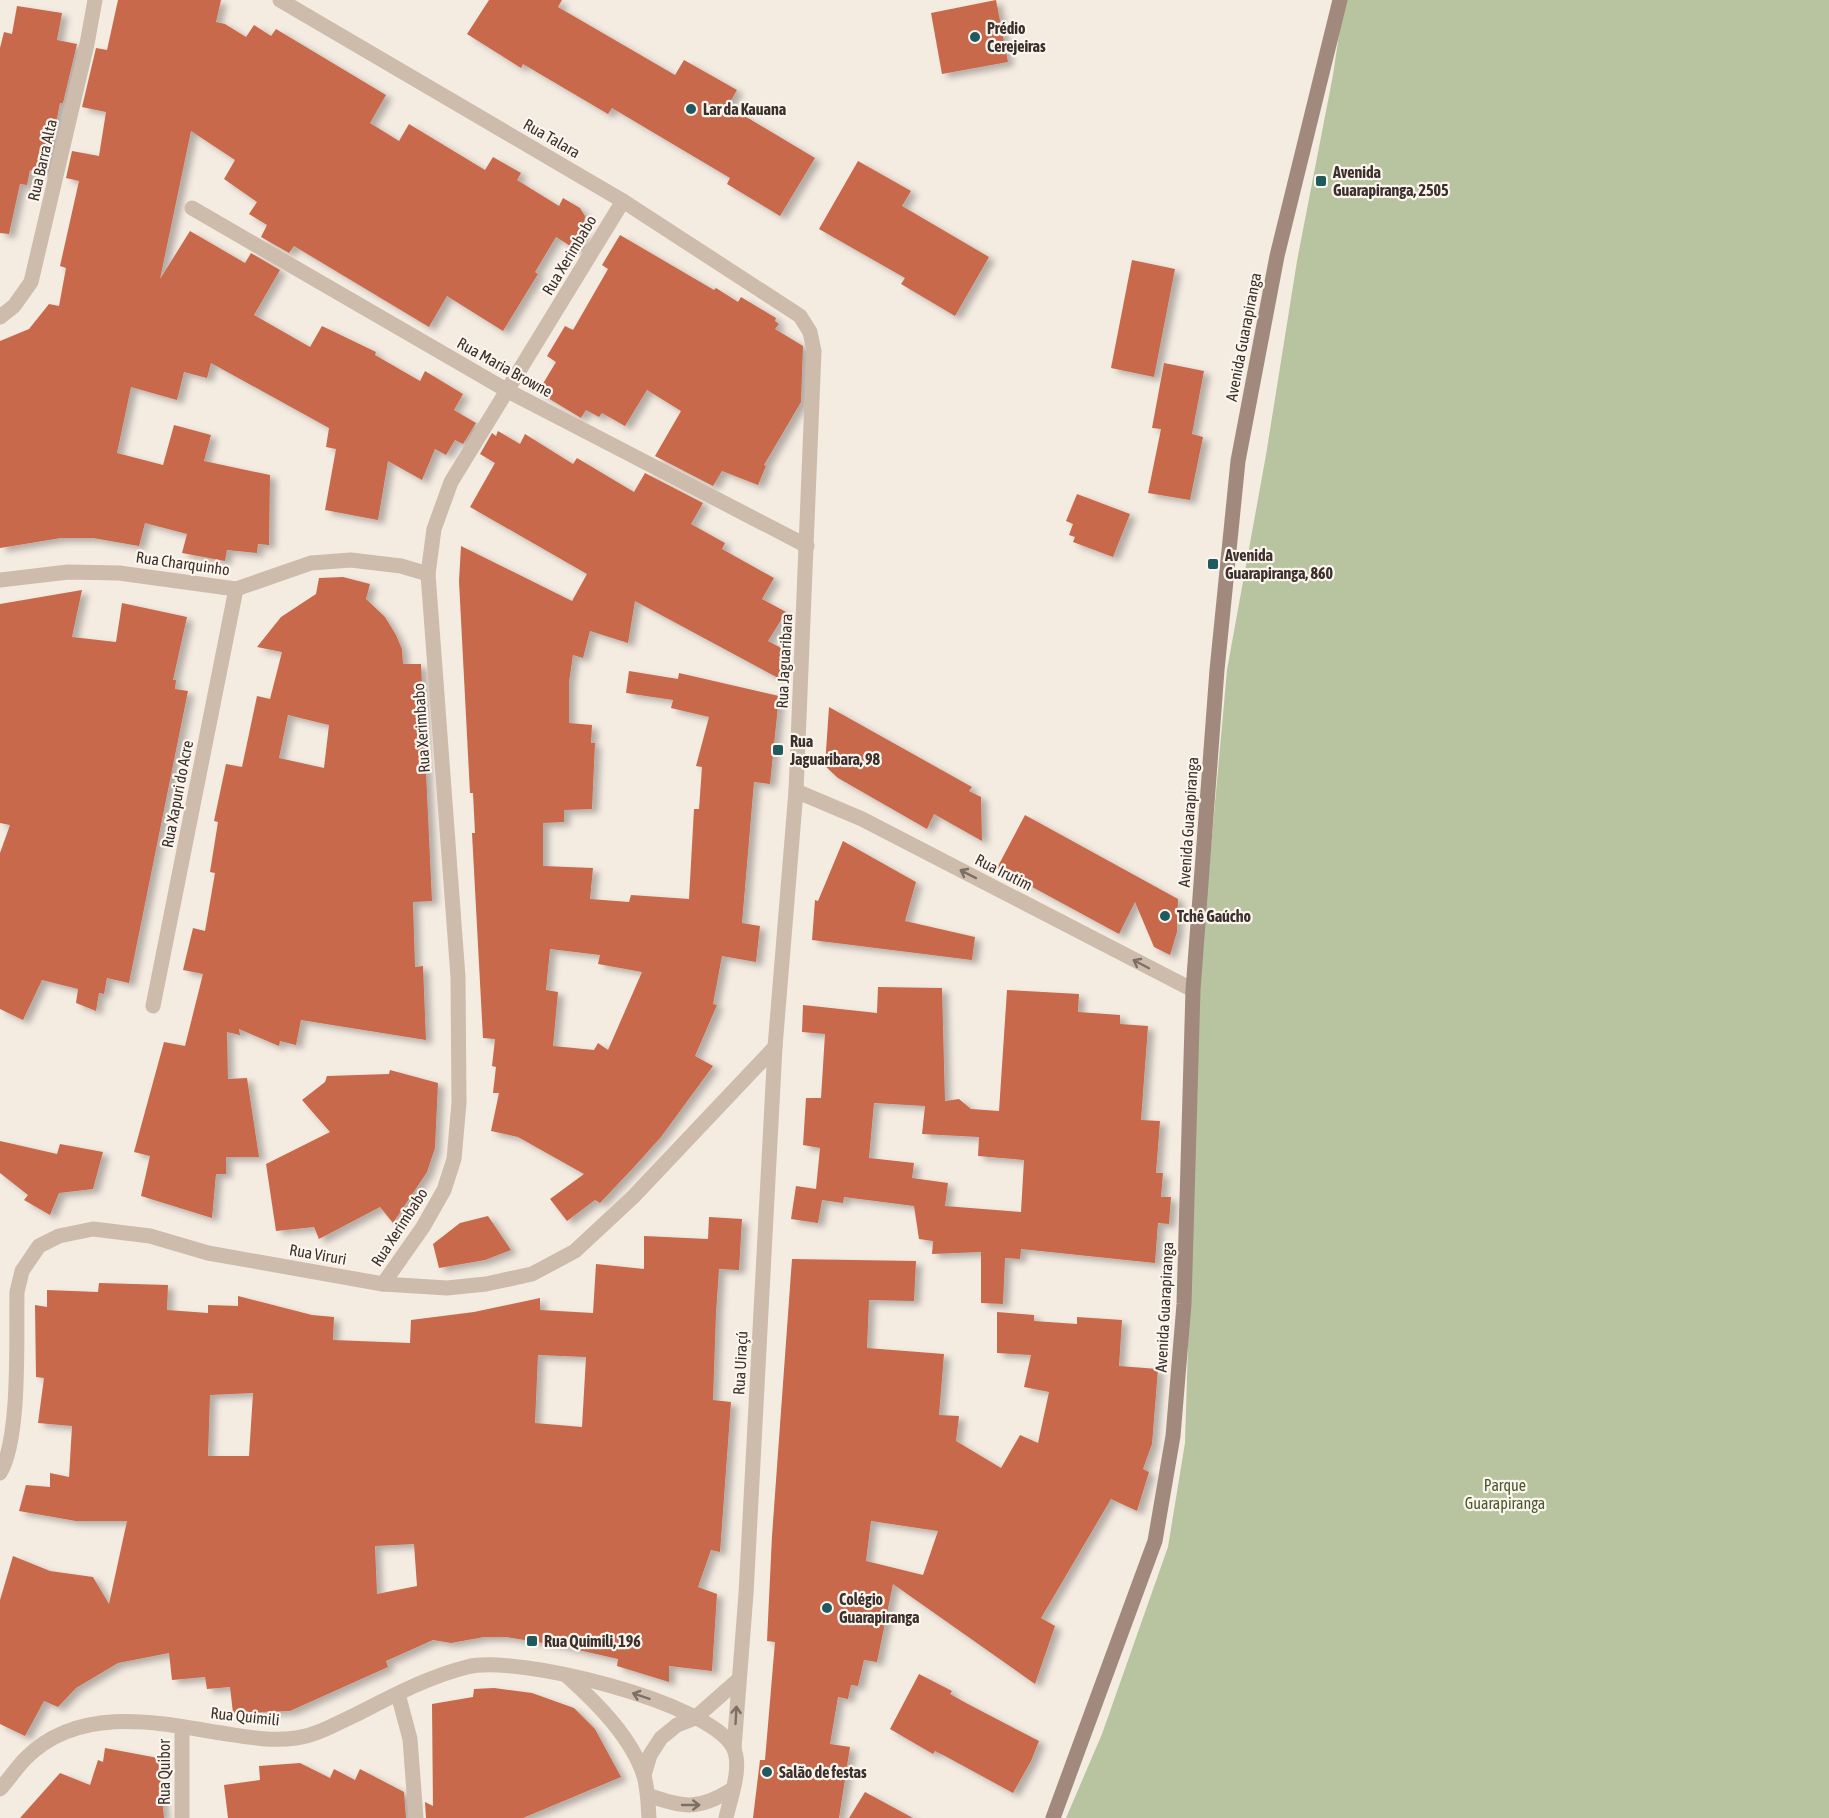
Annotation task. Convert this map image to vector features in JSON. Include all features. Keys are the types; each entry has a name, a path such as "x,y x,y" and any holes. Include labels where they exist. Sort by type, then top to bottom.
{"main road":[{"name":"Avenida Guarapiranga","path":"1053,1818 1155,1541 1173,1436 1184,1304 1193,990 1217,670 1238,461 1277,256 1340,0"}],"street":[{"name":"Rua Barra Alta","path":"0,317 14,306 31,282 85,55 95,0"},
{"name":"Rua Talara","path":"280,0 623,201 800,316"},
{"name":"Rua Xerimbabo","path":"382,1284 423,1227 444,1190 454,1159 459,1103 458,977 428,573 435,530 452,482 623,201"},
{"name":"Rua Maria Browne","path":"192,208 508,391 807,546"},
{"name":"Rua Jaguaribara","path":"775,1047 796,792 814,351 810,332 800,316"},
{"name":"Rua Charquinho","path":"0,580 68,572 119,573 236,589 311,563 351,560 401,566 428,573"},
{"name":"Rua Xapuri do Acre","path":"153,1006 236,589"},
{"name":"Rua Irutim","path":"796,792 862,819 1193,990"},
{"name":"Rua Viruri","path":"0,1473 10,1446 13,1423 17,1292 22,1272 39,1246 60,1236 93,1229 150,1236 208,1253 382,1284 447,1288 486,1284 531,1274 575,1251 633,1197 775,1047"},
{"name":"Rua Uiraçú","path":"734,1748 737,1681 746,1594 775,1047"},
{"name":"Rua Quimili","path":"0,1789 27,1756 57,1734 85,1725 128,1720 250,1738 297,1738 323,1730 436,1676 470,1666 516,1665 566,1675 636,1694 695,1718"},
{"path":"566,1675 595,1702 613,1723 644,1775 649,1818"},
{"path":"644,1775 650,1755 661,1738 677,1725 695,1718 737,1681"},
{"path":"398,1694 410,1738 416,1818"},
{"path":"695,1718 726,1738 734,1748 736,1771 726,1818"},
{"name":"Rua Quibor","path":"182,1727 182,1818"},
{"path":"648,1795 668,1803 691,1806 704,1804 731,1790"}],"green space":[{"name":"Parque Guarapiranga","path":"1344,0 1829,0 1829,1818 1066,1818 1102,1734 1168,1547 1185,1443 1199,980 1227,670 1266,455 1297,261 1333,75"}],"building":[{"path":"118,0 221,0 216,22 225,24 246,37 254,25 271,36 276,29 386,95 370,123 399,141 409,124 485,170 493,157 521,173 517,180 559,206 563,198 580,208 585,216 580,252 556,237 535,272 538,274 503,331 447,296 429,327 294,246 289,253 261,237 267,225 249,214 257,202 224,179 235,160 191,131 160,279 190,231 245,263 251,253 280,270 254,315 310,347 322,326 376,352 375,355 420,381 425,371 463,394 454,410 476,423 463,444 455,440 446,455 435,449 422,480 388,461 378,520 325,510 336,449 326,447 329,428 211,363 207,378 184,372 177,400 131,387 117,453 163,465 174,425 211,435 204,461 270,475 269,545 258,544 257,553 227,550 225,561 182,553 187,534 145,523 139,546 93,538 61,538 0,548 0,341 29,329 49,304 59,306 66,268 60,266 79,181 66,178 72,151 99,156 106,112 82,107 96,48 107,50"},
{"path":"489,0 562,0 558,7 675,75 684,60 737,90 728,106 815,158 780,216 727,184 730,178 612,108 608,114 523,64 521,68 467,34"},
{"name":"Prédio Cerejeiras","path":"996,0 1008,62 942,74 931,13"},
{"path":"17,6 62,13 57,40 77,44 63,103 60,103 46,174 30,170 27,185 20,184 9,234 0,233 0,48 4,32 12,34"},
{"path":"858,161 911,191 902,206 989,257 955,316 901,284 905,278 819,229"},
{"path":"620,235 714,290 716,288 738,302 741,297 776,318 775,321 779,324 775,329 803,346 801,402 764,465 766,466 758,485 722,471 713,486 655,456 681,411 647,390 625,426 602,413 599,417 586,410 581,418 538,392 556,362 547,356 565,326 573,330 608,269 602,265"},
{"path":"1132,260 1175,269 1154,377 1111,368"},
{"path":"1164,363 1204,371 1192,434 1203,437 1190,500 1148,493 1161,429 1152,428"},
{"path":"498,431 520,444 525,434 573,464 577,458 634,492 645,473 703,503 691,524 725,543 722,549 774,578 762,599 786,612 768,641 783,649 780,679 635,601 628,643 590,631 583,658 573,655 569,682 569,723 592,725 591,743 595,743 592,809 564,810 564,822 543,823 543,866 593,868 590,899 629,902 631,895 689,899 694,809 699,809 702,767 696,766 709,717 671,708 673,700 626,693 629,671 678,679 679,673 779,696 770,784 754,782 742,923 760,926 756,962 722,956 713,1004 717,1005 695,1056 713,1066 661,1137 634,1167 600,1203 595,1200 567,1221 550,1199 584,1174 518,1137 491,1131 499,1093 493,1093 496,1067 492,1066 495,1039 483,1038 472,833 475,833 473,793 470,793 459,581 461,546 572,601 587,574 470,507 495,463 480,454 492,433 496,436","holes":["550,949 600,955 598,964 642,972 608,1050 598,1043 594,1050 553,1046 558,992 546,990"]},
{"path":"1077,494 1130,514 1113,557 1073,542 1075,537 1069,535 1073,524 1066,521"},
{"path":"343,577 370,584 366,599 385,617 396,635 402,649 403,664 421,664 432,901 413,902 415,967 423,966 426,1040 301,1020 296,1045 280,1041 279,1046 239,1029 240,1035 227,1032 228,1079 247,1078 259,1157 226,1157 226,1174 216,1174 212,1218 141,1196 150,1156 134,1152 164,1042 185,1046 203,974 183,970 193,928 205,931 215,873 210,872 218,822 214,821 226,764 242,767 257,696 270,699 282,652 257,647 281,617 316,594 319,578","holes":["288,715 329,725 324,768 279,758"]},
{"path":"82,590 72,637 116,642 122,603 187,617 173,680 176,680 175,689 188,691 129,983 107,978 104,994 99,993 96,1011 76,1003 78,989 42,980 23,1020 0,1009 0,853 10,825 0,823 0,604"},
{"path":"829,707 972,787 969,791 981,797 982,841 934,814 927,829 838,778 825,766"},
{"path":"1025,815 1178,899 1177,932 1170,955 1154,947 1135,902 1119,934 997,868"},
{"path":"843,841 916,882 905,921 975,937 972,960 812,940 815,900 818,901"},
{"path":"878,987 942,988 945,1101 959,1099 971,1109 999,1111 1007,990 1079,994 1078,1012 1120,1015 1120,1024 1148,1026 1141,1120 1160,1121 1156,1173 1163,1173 1161,1197 1171,1197 1169,1224 1158,1223 1155,1263 1021,1249 1020,1259 1005,1258 1003,1304 981,1303 981,1252 932,1254 933,1241 919,1239 914,1206 844,1197 843,1203 822,1200 818,1223 791,1219 796,1186 816,1189 820,1148 803,1145 806,1098 821,1098 825,1034 802,1032 803,1005 877,1013","holes":["874,1103 925,1106 922,1134 979,1137 978,1156 1024,1160 1021,1212 945,1206 948,1183 912,1178 914,1163 869,1158"]},
{"path":"390,1070 438,1083 435,1148 427,1172 393,1223 380,1207 319,1239 314,1227 276,1231 266,1164 330,1132 302,1100 325,1082 327,1076 389,1074"},
{"path":"0,1141 57,1154 60,1144 103,1152 93,1189 59,1193 50,1215 24,1200 28,1195 0,1173"},
{"path":"488,1216 511,1250 485,1260 439,1268 433,1244 460,1223"},
{"path":"709,1217 742,1219 739,1270 719,1269 716,1313 713,1400 731,1402 720,1552 711,1550 698,1587 717,1594 712,1671 669,1666 669,1682 617,1666 618,1659 556,1645 506,1637 484,1637 451,1643 433,1640 386,1661 388,1667 290,1711 233,1713 230,1687 207,1689 205,1677 172,1680 169,1653 118,1663 76,1688 58,1707 44,1701 25,1736 0,1724 0,1600 13,1556 50,1571 93,1577 109,1604 127,1521 76,1521 19,1511 26,1485 50,1487 50,1473 69,1477 72,1426 38,1423 44,1378 36,1377 35,1305 47,1307 47,1290 98,1292 99,1283 168,1285 167,1310 208,1313 208,1305 238,1306 238,1296 312,1315 334,1317 333,1340 410,1343 411,1320 474,1312 540,1298 540,1310 593,1313 596,1264 644,1269 644,1236 708,1239","holes":["538,1355 586,1357 582,1427 535,1423","253,1393 249,1456 208,1456 210,1395","414,1544 417,1586 377,1594 375,1546"]},
{"path":"792,1259 916,1261 914,1301 869,1300 867,1348 944,1354 939,1415 959,1416 956,1441 1001,1468 1020,1435 1038,1443 1049,1392 1024,1387 1031,1355 997,1353 997,1312 1034,1315 1034,1321 1077,1324 1077,1317 1122,1320 1119,1366 1158,1369 1152,1444 1143,1469 1149,1472 1137,1511 1111,1499 1041,1618 1055,1626 1035,1684 893,1584 877,1662 864,1660 858,1686 851,1685 848,1699 838,1697 830,1744 850,1747 839,1818 753,1818 760,1760 765,1760 775,1642 767,1641 772,1536","holes":["871,1521 938,1531 923,1575 866,1561"]},
{"path":"919,1674 952,1691 950,1694 966,1703 1039,1741 1013,1793 935,1751 933,1754 890,1729"},
{"path":"494,1688 532,1693 574,1708 595,1729 621,1777 523,1818 426,1818 425,1802 433,1806 432,1704 473,1697 474,1689"},
{"path":"105,1748 158,1758 164,1818 20,1818 60,1773 90,1785 98,1760 103,1762"},
{"path":"300,1763 330,1778 334,1769 355,1780 360,1769 404,1792 406,1818 228,1818 224,1785 260,1780 259,1766"},
{"path":"865,1792 913,1818 849,1818"}],"place":[{"name":"Prédio Cerejeiras","path":"975,37"},
{"name":"Lar da Kauana","path":"691,109"},
{"name":"Avenida Guarapiranga, 2505","path":"1321,181"},
{"name":"Avenida Guarapiranga, 860","path":"1213,564"},
{"name":"Rua Jaguaribara, 98","path":"778,750"},
{"name":"Tchê Gaúcho","path":"1165,916"},
{"name":"Colégio Guarapiranga","path":"827,1608"},
{"name":"Rua Quimili, 196","path":"532,1641"},
{"name":"Salão de festas","path":"767,1772"}]}
